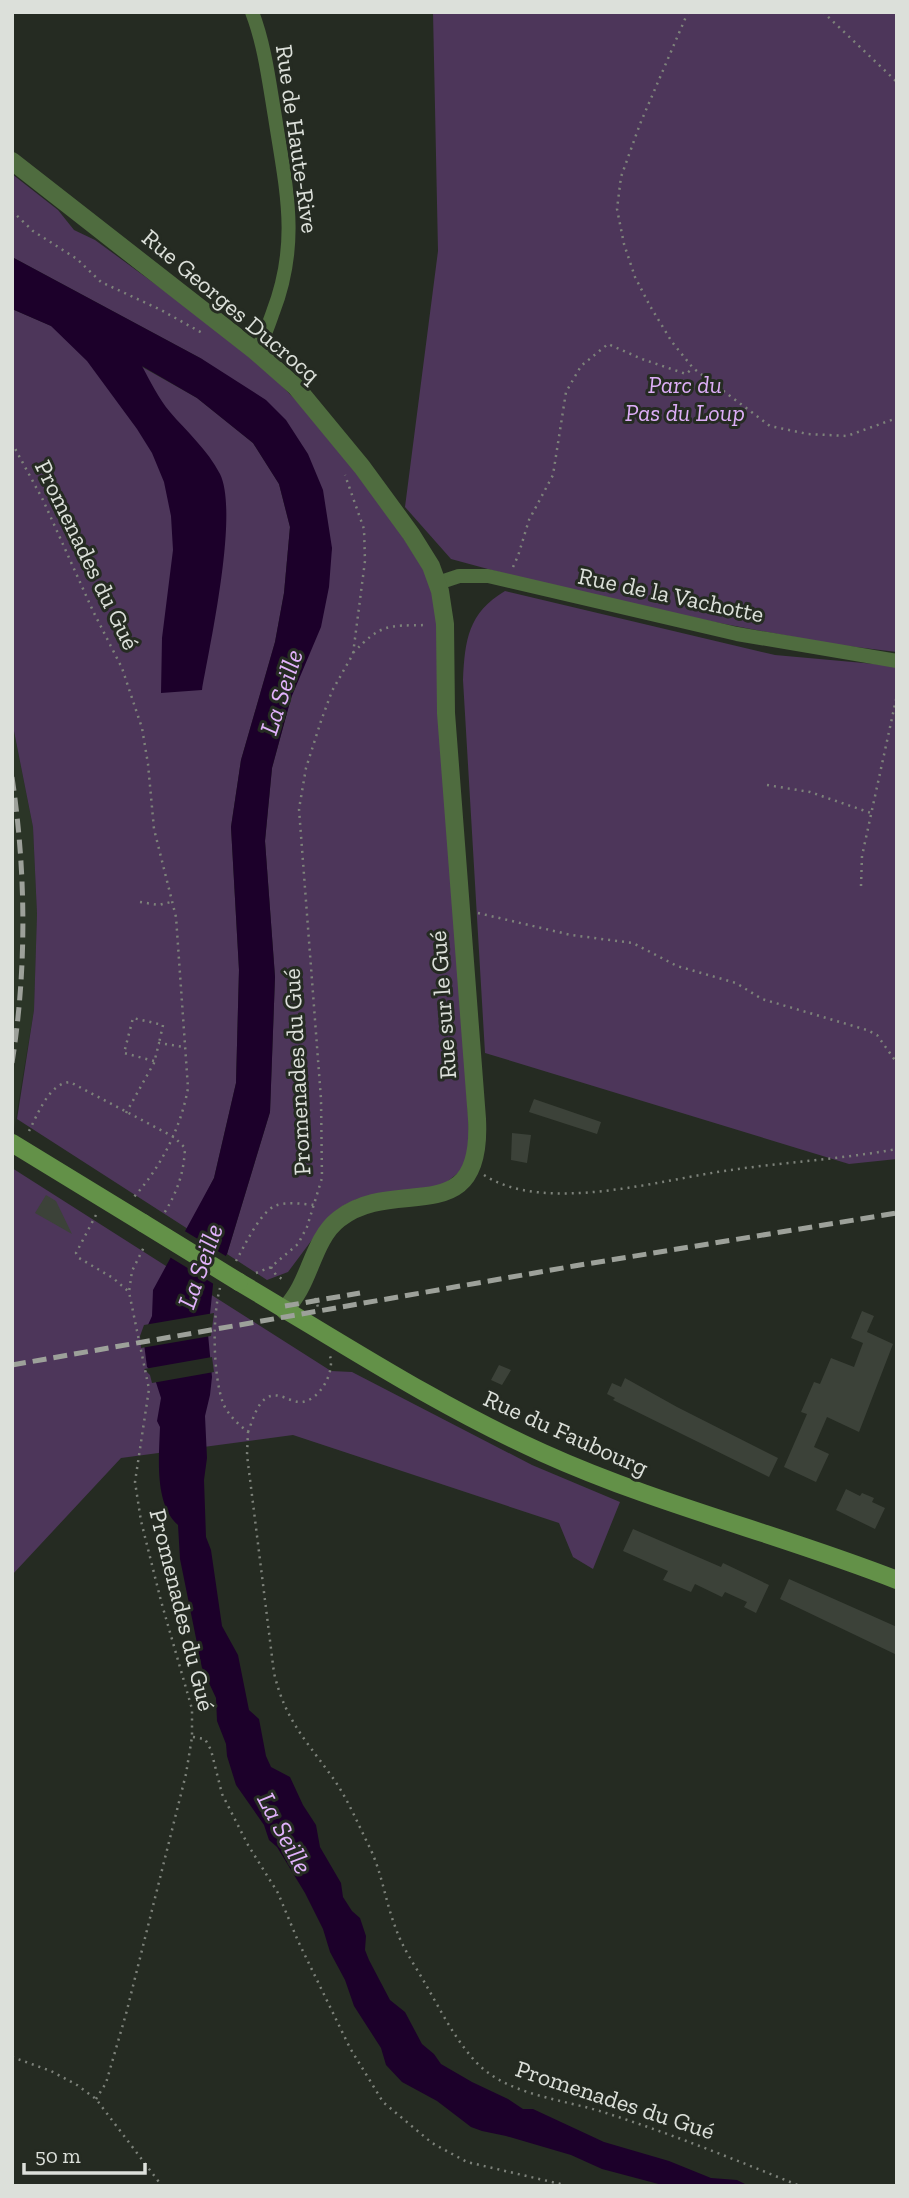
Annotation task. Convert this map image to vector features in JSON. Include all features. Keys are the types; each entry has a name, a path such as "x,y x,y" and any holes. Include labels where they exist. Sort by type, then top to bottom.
{"main road":[{"name":"Rue du Faubourg","path":"12,1143 324,1334 435,1399 543,1454 636,1492 897,1580"}],"street":[{"name":"Rue de Haute-Rive","path":"252,12 265,56 287,194 289,243 283,286 262,342 255,351"},
{"name":"Rue Georges Ducrocq","path":"12,161 255,351 296,387 362,467 422,550 438,583"},
{"name":"Rue de la Vachotte","path":"438,583 468,575 488,576 737,635 897,660"},
{"name":"Rue sur le Gué","path":"438,583 444,624 446,713 478,1134 472,1167"},
{"path":"285,1311 301,1286 322,1240 340,1218 369,1205 445,1192 460,1182 472,1167"}],"path":[{"path":"688,12 628,154 621,177 617,209 624,244 635,277 660,324 692,368 770,426 808,434 847,436 897,418"},
{"path":"823,12 897,82"},
{"path":"12,211 33,231 77,260 101,282 161,310 209,337"},
{"path":"507,581 529,520 553,475 566,392 580,366 608,344 686,374 692,368"},
{"name":"Promenades du Gué","path":"12,443 43,500 122,668 134,701 148,764 154,830 176,917 188,1088 185,1107 174,1137 132,1199"},
{"name":"Promenades du Gué","path":"236,1261 253,1231 271,1208 284,1204 315,1205 322,1178 321,1099 299,809 306,768 321,721 332,691 353,654 365,561 364,529 345,474"},
{"path":"353,654 367,639 386,626 444,624"},
{"path":"861,886 862,856 897,695"},
{"path":"767,785 810,792 871,813"},
{"path":"140,902 159,905 172,901"},
{"path":"461,911 486,914 571,935 633,943 677,966 736,983 762,999 867,1030 877,1035 897,1063"},
{"path":"126,1114 155,1061 163,1025 133,1018 124,1053 155,1061"},
{"path":"159,1043 184,1047"},
{"path":"29,1130 50,1094 64,1082 70,1082 126,1114 174,1137 185,1147 184,1168 174,1198 161,1219"},
{"path":"472,1167 507,1187 550,1192 597,1192 729,1170 897,1149"},
{"path":"105,1200 76,1253 130,1292"},
{"path":"315,1205 298,1244 271,1266 249,1278 252,1282 237,1283 218,1297 216,1331 219,1384 224,1405 230,1415 248,1432 258,1408 267,1397 278,1395 304,1401 309,1399 328,1379 331,1361 324,1334"},
{"name":"Promenades du Gué","path":"96,2099 106,2082 126,2014 187,1773 192,1737 192,1709 160,1601 141,1521 135,1482 149,1389 130,1292 132,1271 147,1241"},
{"name":"Promenades du Gué","path":"248,1432 247,1455 279,1695 292,1723 330,1774 351,1810 381,1875 396,1931 465,2049 486,2072 502,2082 605,2112 715,2151 800,2186"},
{"path":"192,1737 205,1739 211,1750 222,1794 248,1845 278,1893 350,2048 383,2102 432,2143 467,2162 569,2186"},
{"path":"12,2057 51,2071 96,2099 162,2186"}],"shaded area":[{"path":"12,721 33,827 37,914 34,1010 12,1141"}],"green space":[{"name":"Parc du Pas du Loup","path":"433,12 897,12 897,652 831,644 714,622 561,589 451,559 405,507 438,251"},
{"path":"12,174 58,210 74,230 95,240 218,330 273,377 334,439 390,517 427,575 438,612 470,1148 463,1169 443,1185 357,1199 341,1207 329,1217 288,1272 267,1280 227,1254 270,1112 275,977 265,841 272,768 332,548 202,359 12,257"},
{"path":"12,309 130,360 197,398 253,443 279,484 290,527 284,593 275,642 241,760 231,827 239,970 236,1083 214,1178 188,1229 17,1119 34,1010 37,914 33,827 12,721"},
{"path":"505,591 775,655 897,666 897,1159 849,1164 485,1053 463,680 467,640 476,618"},
{"path":"12,1168 331,1371 352,1372 532,1465 620,1502 593,1569 573,1557 559,1523 293,1435 121,1458 12,1575"}],"water":[{"name":"La Seille","path":"12,257 202,359 266,400 286,420 308,454 323,490 332,548 329,587 321,627 291,698 272,768 265,841 275,977 270,1112 227,1254 214,1275 208,1334 212,1377 205,1416 206,1537 211,1550 222,1626 238,1655 249,1710 259,1719 266,1756 271,1767 290,1777 316,1825 320,1847 341,1883 343,1897 360,1918 366,1936 365,1950 390,2000 405,2012 422,2044 441,2064 523,2109 533,2109 604,2142 669,2161 711,2178 737,2180 749,2186 666,2186 602,2169 571,2155 471,2127 437,2101 402,2082 386,2065 381,2048 354,2006 323,1929 305,1893 236,1785 217,1721 216,1698 202,1668 180,1559 178,1525 170,1516 161,1493 160,1427 157,1421 161,1398 153,1373 147,1367 143,1336 152,1316 153,1290 214,1178 236,1083 239,970 231,827 241,760 275,642 284,593 290,527 279,484 253,443 197,398 142,366 166,407 215,465 225,493 225,547 202,690 161,693 162,638 173,550 171,516 164,482 152,453 137,429 87,361 51,326 12,309"}],"pier":[{"path":"183,1230 229,1258 217,1276 217,1286 168,1256"},
{"path":"214,1313 211,1336 141,1348 140,1336 144,1325"},
{"path":"212,1357 214,1372 152,1383 150,1375 144,1369"}],"building":[{"path":"534,1099 601,1122 597,1134 529,1112"},
{"path":"512,1133 531,1135 527,1163 511,1160"},
{"path":"46,1195 56,1201 72,1234 35,1213"},
{"path":"862,1311 874,1316 867,1332 893,1344 859,1432 827,1417 814,1447 829,1454 816,1482 784,1467 807,1414 801,1412 814,1382 820,1384 831,1358 854,1367 863,1343 851,1338"},
{"path":"499,1365 511,1370 502,1385 491,1380"},
{"path":"625,1378 778,1458 769,1477 613,1400 615,1398 607,1394 612,1383 621,1387"},
{"path":"846,1489 860,1496 862,1493 874,1498 872,1502 885,1508 875,1529 836,1510"},
{"path":"633,1529 721,1567 723,1563 769,1585 756,1613 744,1607 747,1602 725,1592 722,1597 695,1584 691,1592 663,1580 668,1571 623,1551"},
{"path":"789,1579 897,1627 897,1655 780,1599"}],"railway":[{"path":"12,777 20,848 23,920 20,992 12,1063"},
{"path":"12,1365 574,1266 897,1213"},
{"path":"285,1306 360,1293"}]}
